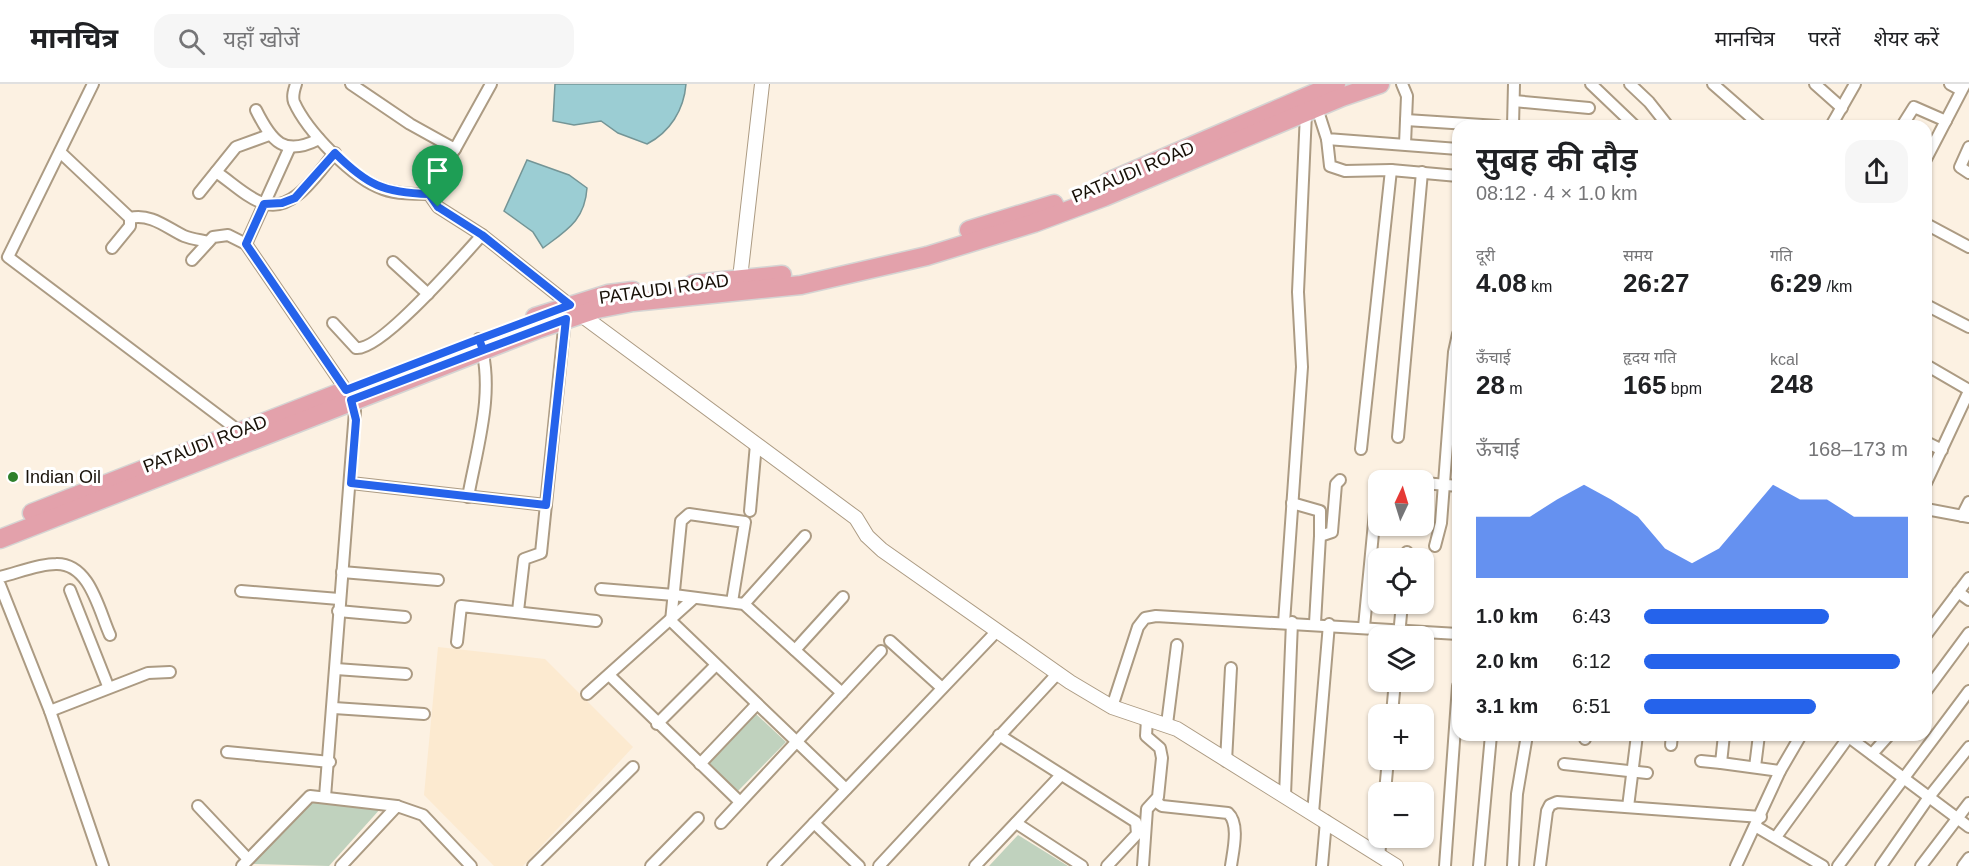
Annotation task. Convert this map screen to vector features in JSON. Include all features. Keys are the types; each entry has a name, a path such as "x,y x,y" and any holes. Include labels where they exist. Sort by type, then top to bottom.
{"main road":[{"name":"PATAUDI ROAD","path":"1115,186 1336,84"},
{"path":"0,539 244,436 481,344 572,313 739,286 801,285 927,256 1034,223 1115,186 1380,84"},
{"name":"PATAUDI ROAD","path":"0,526 244,436"}],"street":[{"path":"92,84 60,152 4,255 244,436"},
{"path":"296,84 294,102 320,139 361,177 382,189 429,194"},
{"path":"351,84 410,124 454,149"},
{"path":"491,84 454,149 432,180 429,194 438,207 482,235 572,313 856,518 867,536 882,550 1058,673 1112,707 1167,724 1286,795 1396,866"},
{"path":"739,286 762,84"},
{"path":"1402,84 1407,96 1404,144"},
{"path":"1513,120 1514,84"},
{"path":"1591,84 1629,120"},
{"path":"1630,84 1663,120"},
{"path":"1713,84 1754,120"},
{"path":"1815,84 1842,108"},
{"path":"1835,120 1855,84"},
{"path":"1932,148 1963,87 1950,84"},
{"path":"1514,101 1589,108"},
{"path":"1906,120 1914,107 1946,121"},
{"path":"256,110 269,135 290,147 300,148 320,139"},
{"path":"1311,110 1327,139 1329,163 1333,169 1391,170 1452,175"},
{"path":"1286,795 1292,503 1302,367 1298,292 1311,110"},
{"path":"1406,120 1452,123"},
{"path":"199,193 241,144 269,135"},
{"path":"1327,139 1452,148"},
{"path":"246,244 290,147"},
{"path":"1969,147 1960,167 1969,173"},
{"path":"60,152 130,218 130,226 112,248"},
{"path":"216,172 264,204 282,203 295,198 335,153"},
{"path":"1361,449 1391,170"},
{"path":"1398,437 1422,172"},
{"path":"130,218 140,217 164,223 189,237 208,242"},
{"path":"1932,231 1969,247"},
{"path":"192,260 213,237 228,235 246,244 348,395 356,420 338,611 334,708 325,798"},
{"path":"333,322 356,348 362,350 371,346 428,294 482,235"},
{"path":"393,262 428,294"},
{"path":"1932,308 1969,327"},
{"path":"518,611 524,560 542,553 546,505 572,313"},
{"path":"468,497 482,420 486,372 481,344"},
{"path":"1932,368 1969,390 1932,470"},
{"path":"1435,546 1442,523 1443,484 1452,394"},
{"path":"750,511 756,444"},
{"path":"1932,445 1941,450"},
{"path":"1320,536 1332,532 1336,484 1340,480"},
{"path":"351,483 546,505"},
{"path":"1434,484 1452,485"},
{"path":"1932,510 1966,517 1969,502"},
{"path":"1292,503 1320,511 1315,623"},
{"path":"670,621 681,521 688,514 745,522 732,602"},
{"path":"744,604 805,536"},
{"path":"1364,627 1373,536"},
{"path":"0,577 55,564 66,565 87,583 110,635"},
{"path":"342,572 438,580"},
{"path":"1932,627 1969,578"},
{"path":"0,585 5,612 50,711 103,866"},
{"path":"601,589 744,604 842,693"},
{"path":"70,590 108,687"},
{"path":"241,591 339,599"},
{"path":"1958,592 1969,600"},
{"path":"795,650 843,597"},
{"path":"587,694 694,598"},
{"path":"457,642 461,606 596,621"},
{"path":"338,611 405,617"},
{"path":"1112,707 1138,627 1145,618 1156,616 1368,628"},
{"path":"670,621 846,789"},
{"path":"1322,866 1320,817 1329,624"},
{"path":"773,866 997,631"},
{"path":"1932,683 1969,633"},
{"path":"1434,634 1452,634"},
{"path":"890,641 942,688"},
{"path":"1167,724 1177,645"},
{"path":"721,823 739,801 881,651"},
{"path":"657,724 716,665"},
{"path":"1226,761 1231,668"},
{"path":"336,669 406,674"},
{"path":"50,711 148,673 170,672"},
{"path":"879,866 1058,673"},
{"path":"609,676 739,801"},
{"path":"1838,866 1969,691"},
{"path":"700,764 757,704"},
{"path":"334,708 424,714"},
{"path":"1143,866 1147,809 1155,801 1162,758 1160,748 1146,736 1147,719"},
{"path":"999,735 1138,825 1137,834 1107,866"},
{"path":"1445,866 1454,741"},
{"path":"1479,866 1490,741"},
{"path":"1513,866 1517,835 1517,794 1526,741"},
{"path":"1628,807 1636,741"},
{"path":"1721,763 1723,741"},
{"path":"1755,767 1758,741"},
{"path":"1736,866 1780,771 1798,741"},
{"path":"1776,837 1845,741"},
{"path":"1855,741 1969,827"},
{"path":"1872,754 1884,741"},
{"path":"1881,866 1929,797 1969,747"},
{"path":"227,752 330,762"},
{"path":"1701,761 1780,771"},
{"path":"1564,764 1647,773"},
{"path":"533,866 633,767"},
{"path":"975,866 1061,775"},
{"path":"198,806 243,864 310,796 397,806 423,815 471,866"},
{"path":"1155,801 1168,807 1228,813 1232,816 1234,823 1231,866"},
{"path":"1540,866 1547,811 1550,805 1557,802 1758,821 1776,837 1823,866"},
{"path":"1921,866 1956,817 1969,803"},
{"path":"341,866 397,806"},
{"path":"651,866 698,818"},
{"path":"814,823 859,866"},
{"path":"1016,823 1082,866"},
{"path":"1379,856 1380,848"},
{"path":"1963,866 1969,858"}],"shaded area":[{"path":"438,647 545,659 633,747 523,866 494,866 424,795"}],"green space":[{"path":"756,714 786,742 738,791 709,764"},
{"path":"311,802 381,808 329,866 252,864"},
{"path":"1018,835 1068,866 989,866"}],"water":[{"path":"555,84 686,84 679,111 669,127 647,144 618,133 601,121 574,125 553,121"},
{"path":"527,160 569,175 587,188 586,199 579,216 567,230 543,248 533,232 504,211"}],"place":[{"name":"Indian Oil","path":"13,477"}],"route":[{"path":"438,207 429,194 393,192 369,183 335,153 295,198 282,203 264,204 246,244 346,390 479,339 483,350 566,319 546,505 447,496 418,490 351,483 356,411 351,400 483,350 479,339 570,305 552,293 482,235 438,207"}]}
